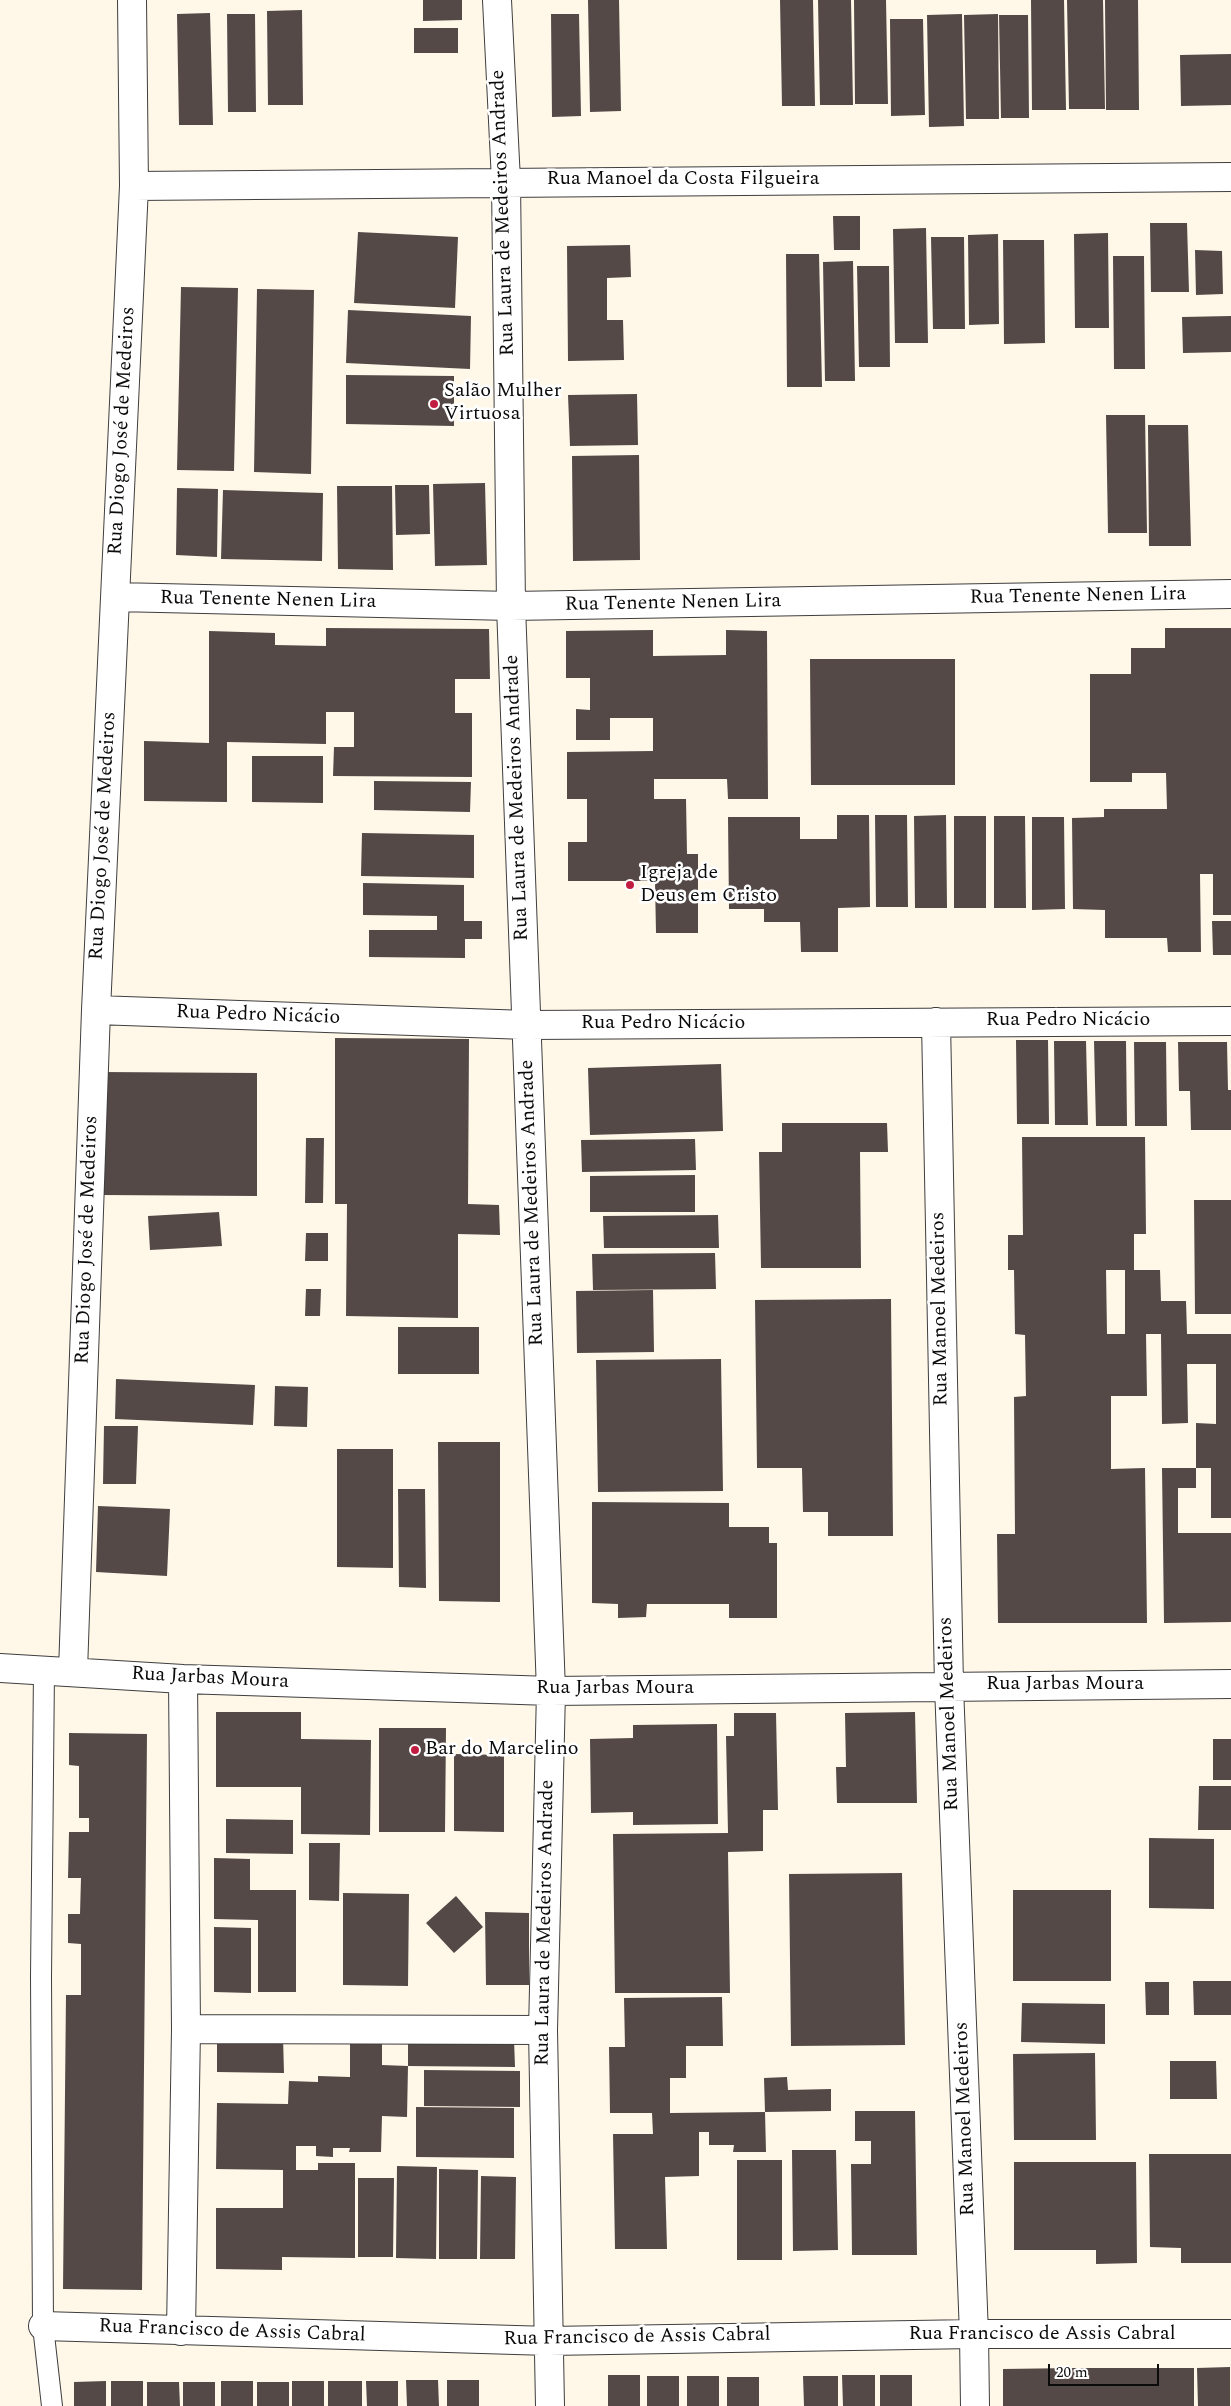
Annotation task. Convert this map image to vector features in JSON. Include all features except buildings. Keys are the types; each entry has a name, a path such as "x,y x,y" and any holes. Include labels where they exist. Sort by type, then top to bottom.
{"street":[{"name":"Rua Diogo José de Medeiros","path":"73,1671 96,1010 134,186 132,0"},
{"name":"Rua Laura de Medeiros Andrade","path":"497,0 506,181 511,606 551,1690 543,2030 550,2406"},
{"name":"Rua Manoel da Costa Filgueira","path":"134,186 506,181 1231,177"},
{"name":"Rua Tenente Nenen Lira","path":"116,597 511,606 1231,594"},
{"name":"Rua Pedro Nicácio","path":"96,1010 527,1025 1231,1020"},
{"name":"Rua Manoel Medeiros","path":"936,1022 948,1686 974,2334 975,2406"},
{"name":"Rua Jarbas Moura","path":"0,1668 183,1679 551,1690 1231,1684"},
{"path":"181,2330 186,2029 183,1679"},
{"path":"186,2029 543,2030"},
{"name":"Rua Francisco de Assis Cabral","path":"43,2326 549,2341 974,2334 1231,2334"}],"lane":[{"path":"44,1670 42,1967 43,2326 52,2406"}],"place":[{"name":"Salão Mulher Virtuosa","path":"434,404"},
{"name":"Igreja de Deus em Cristo","path":"630,885"},
{"name":"Bar do Marcelino","path":"415,1750"}]}
